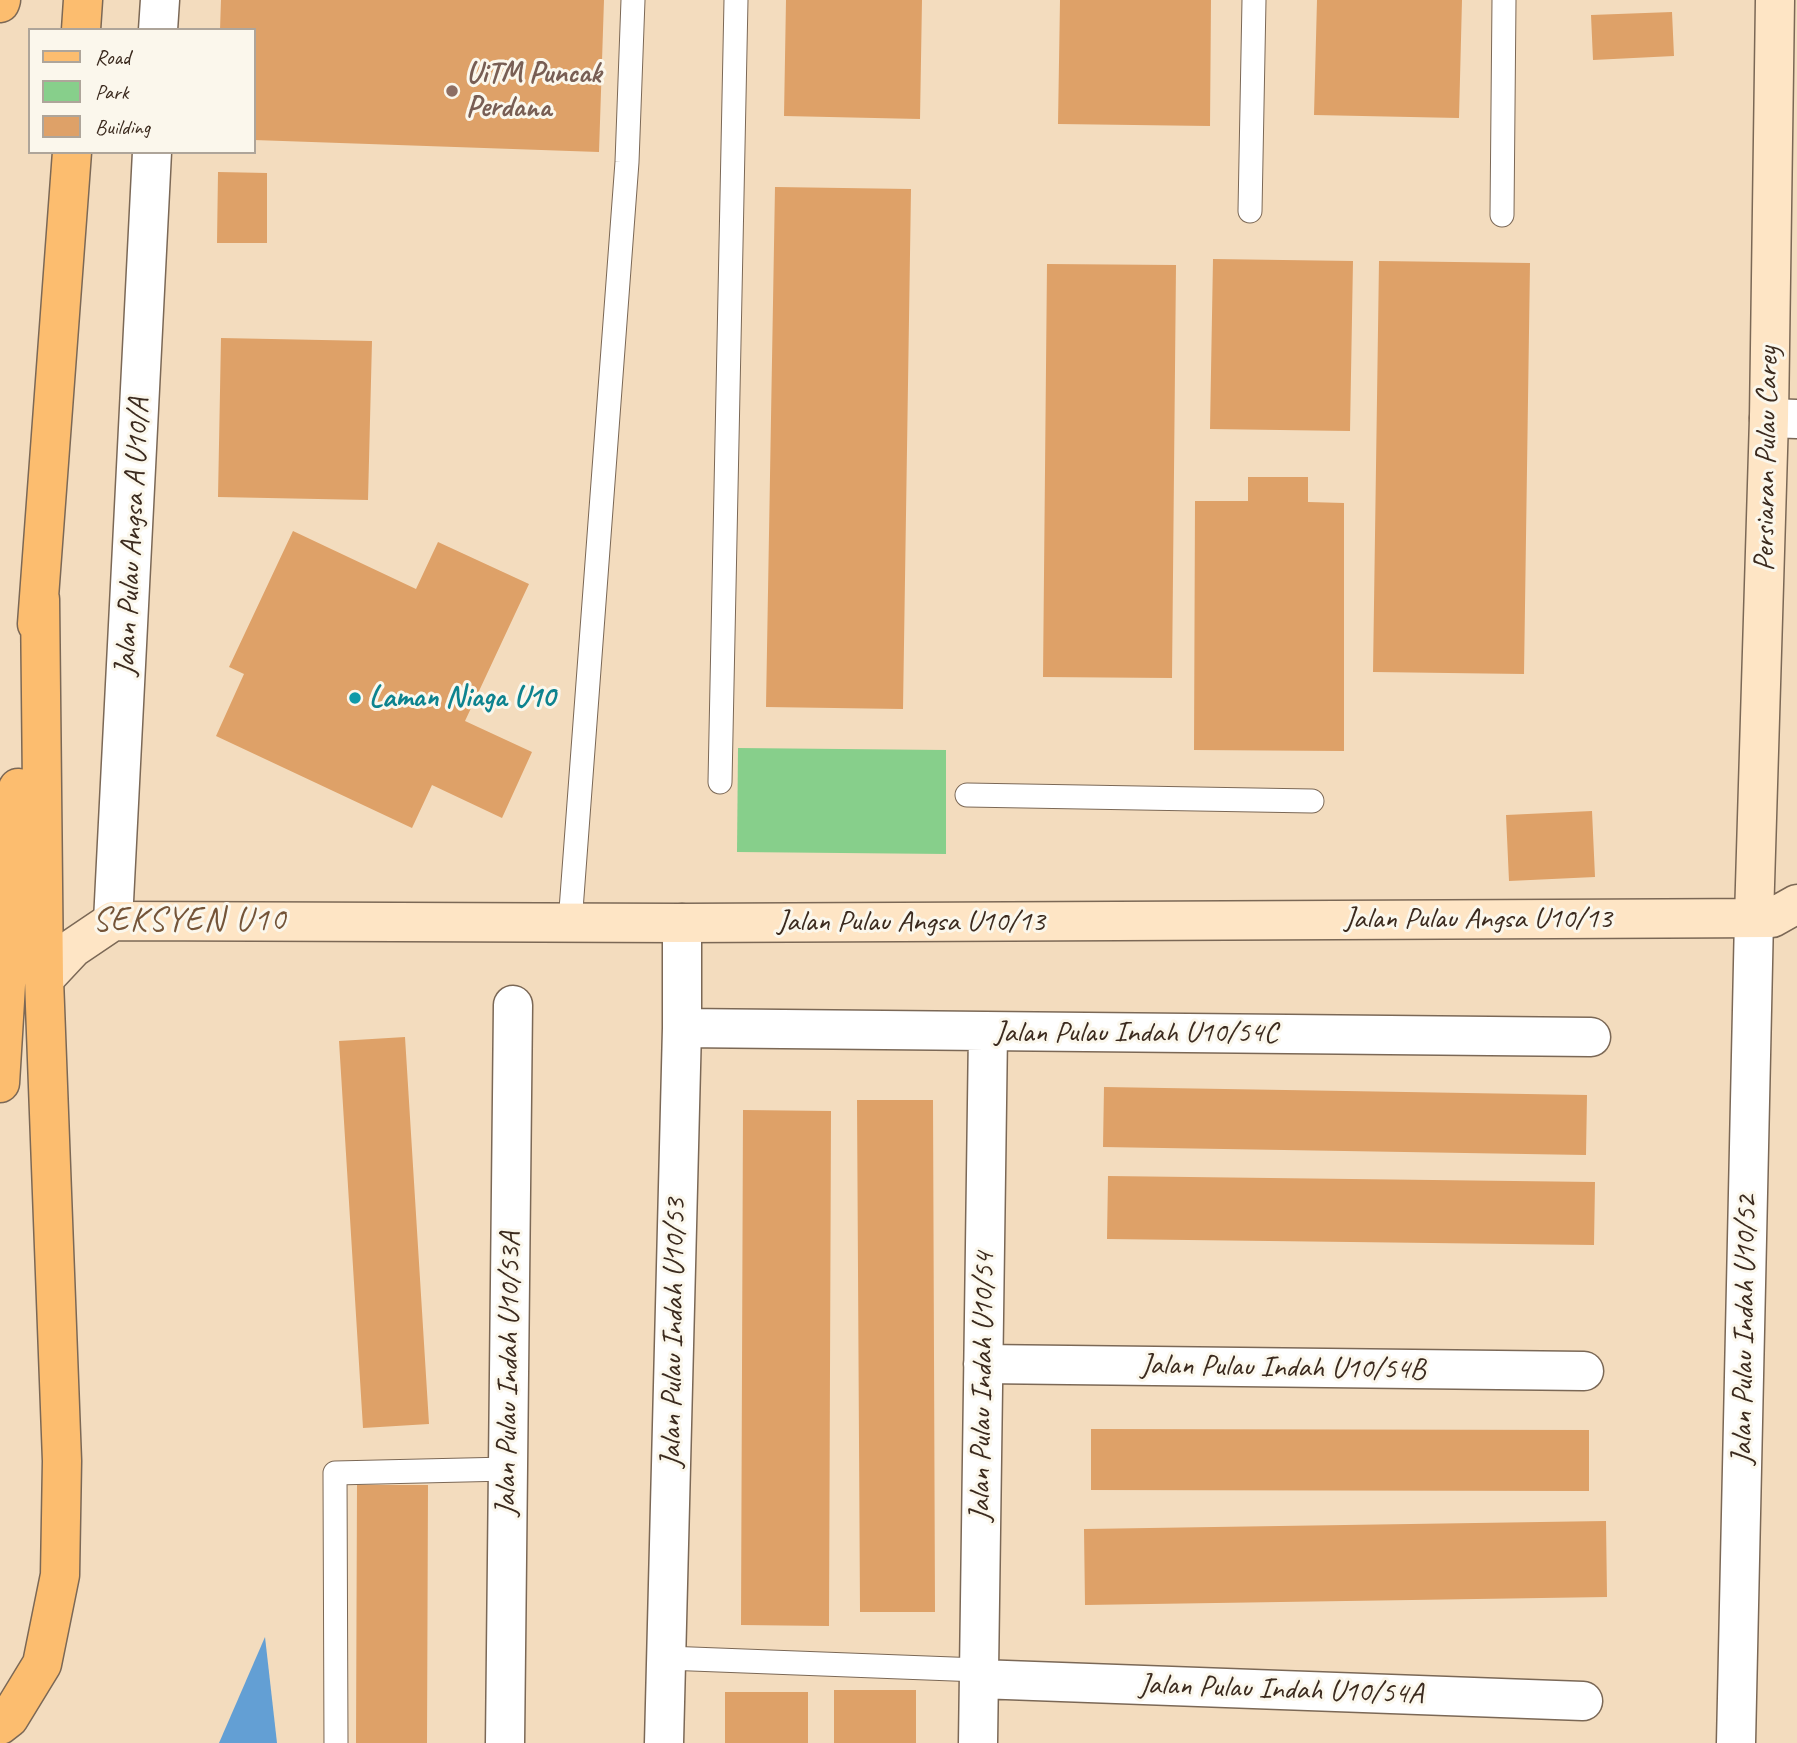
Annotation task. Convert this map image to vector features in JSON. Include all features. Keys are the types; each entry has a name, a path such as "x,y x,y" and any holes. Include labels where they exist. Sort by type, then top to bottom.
{"main road":[{"path":"81,28 83,0"},
{"path":"0,1083 22,729 40,599 72,154"},
{"path":"0,1725 9,1718 42,1664 60,1575 62,1461 44,979 40,599"}],"street":[{"path":"159,28 160,0"},
{"name":"Persiaran Pulau Carey","path":"1754,918 1783,419 1775,0"},
{"name":"Jalan Pulau Angsa A U10/A","path":"113,921 152,154"},
{"name":"Jalan Pulau Angsa U10/13","path":"113,921 682,923 1772,918 1797,904"},
{"name":"Jalan Pulau Indah U10/52","path":"1736,1743 1754,918"},
{"path":"44,979 73,948 113,921"},
{"name":"Jalan Pulau Indah U10/53","path":"664,1743 682,1028 682,923"},
{"name":"Jalan Pulau Indah U10/53A","path":"505,1743 513,1005"},
{"name":"Jalan Pulau Indah U10/54C","path":"682,1028 1591,1037"},
{"name":"Jalan Pulau Indah U10/54","path":"978,1743 988,1031"},
{"name":"Jalan Pulau Indah U10/54B","path":"983,1364 1584,1371"},
{"name":"Jalan Pulau Indah U10/54A","path":"979,1675 1583,1701"}],"lane":[{"path":"570,923 627,163 633,0"},
{"path":"720,782 736,0"},
{"path":"1250,211 1254,0"},
{"path":"1502,215 1504,0"},
{"path":"967,795 1312,801"},
{"path":"336,1743 335,1473 508,1469"},
{"path":"666,1658 979,1675"}],"green space":[{"path":"738,748 946,750 946,854 737,852"}],"water":[{"path":"265,1637 277,1743 219,1743"}],"building":[{"name":"UiTM Puncak Perdana","path":"221,0 604,0 599,152 256,140 256,28 220,28"},
{"path":"786,0 922,0 920,119 784,116"},
{"path":"1060,0 1211,0 1210,126 1058,124"},
{"path":"1317,0 1462,0 1459,118 1314,115"},
{"path":"1672,12 1674,56 1593,60 1591,15"},
{"path":"218,172 267,173 267,243 217,243"},
{"path":"775,187 911,189 903,709 766,707"},
{"path":"1213,259 1353,261 1350,431 1210,429"},
{"path":"1379,261 1530,263 1524,674 1373,672"},
{"path":"1047,264 1176,265 1172,678 1043,677"},
{"path":"221,338 372,341 368,500 218,497"},
{"path":"1248,477 1308,477 1308,502 1344,503 1344,751 1194,750 1195,501 1248,501"},
{"name":"Laman Niaga U10","path":"293,531 416,589 438,542 529,584 465,721 532,752 502,818 432,785 412,828 216,736 244,674 229,667"},
{"path":"1592,811 1595,877 1509,881 1506,815"},
{"path":"405,1037 429,1424 363,1428 339,1041"},
{"path":"1104,1087 1587,1095 1586,1155 1103,1147"},
{"path":"857,1100 933,1100 935,1612 860,1612"},
{"path":"743,1110 831,1111 829,1626 741,1625"},
{"path":"1108,1176 1595,1182 1594,1245 1107,1239"},
{"path":"1091,1429 1589,1430 1589,1491 1091,1490"},
{"path":"357,1485 428,1485 427,1743 356,1743"},
{"path":"1606,1521 1607,1597 1085,1605 1084,1529"},
{"path":"834,1690 916,1690 916,1743 834,1743"},
{"path":"725,1692 808,1692 808,1743 725,1743"}],"place":[{"name":"UiTM Puncak Perdana","path":"452,91"},
{"name":"Laman Niaga U10","path":"355,698"}],"district":[{"name":"SEKSYEN U10","path":"190,921"}]}
